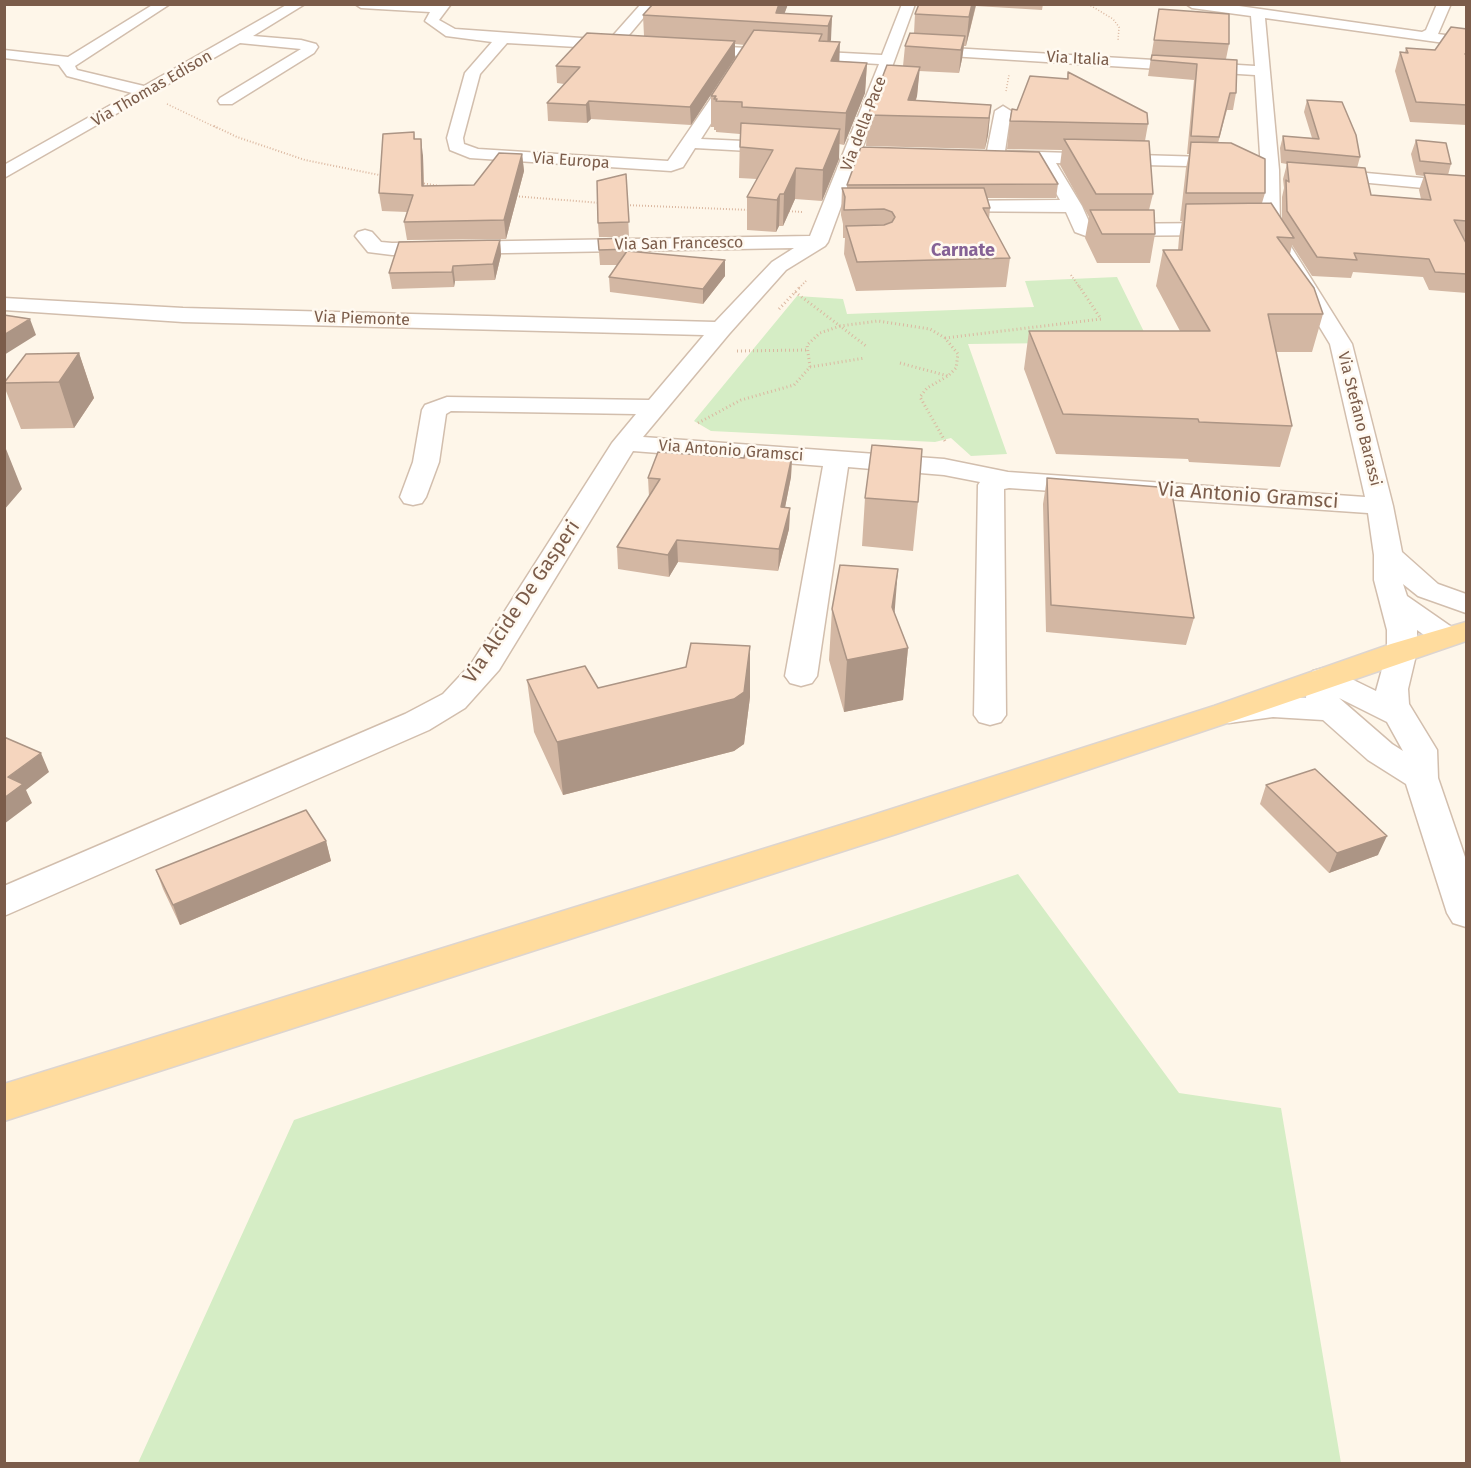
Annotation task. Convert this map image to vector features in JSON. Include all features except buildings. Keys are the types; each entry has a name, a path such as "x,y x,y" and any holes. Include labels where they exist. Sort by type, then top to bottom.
{"main road":[{"path":"4,1103 495,950 1225,714 1328,694 1402,651 1456,634"}],"street":[{"path":"4,54 69,62 164,4"},
{"name":"Via Thomas Edison","path":"4,173 299,4"},
{"path":"361,4 443,6"},
{"path":"612,45 649,4"},
{"name":"Via della Pace","path":"822,245 852,152 890,62 909,4"},
{"path":"1192,4 1467,42"},
{"path":"443,6 432,17 432,21 442,29 463,35 639,46"},
{"path":"1425,36 1431,32 1443,6"},
{"path":"1044,157 1073,206 1086,234 1270,229 1265,166 1264,71 1258,14"},
{"path":"226,101 311,47 301,44 238,39"},
{"name":"Via Europa","path":"503,39 473,74 455,138 456,146 459,148 486,155 657,167 677,163 689,143"},
{"name":"Via Italia","path":"672,48 890,62 913,55 1264,71"},
{"path":"749,52 689,143 802,150"},
{"path":"69,62 67,68 72,73 147,92"},
{"path":"1003,111 989,156 1265,166"},
{"path":"1307,173 1467,187"},
{"path":"929,207 1073,206"},
{"path":"833,207 857,207"},
{"name":"Via Stefano Barassi","path":"1270,229 1341,345 1380,506 1388,555 1388,580 1402,630 1402,651 1392,689 1393,705 1399,715"},
{"name":"Via San Francesco","path":"365,236 375,248 392,249 822,245"},
{"name":"Via Alcide De Gasperi","path":"4,902 417,722 454,700 483,670 625,443 654,407 733,336 779,266 822,245"},
{"name":"Via Piemonte","path":"4,303 183,315 733,336"},
{"path":"412,497 426,462 434,410 447,404 654,407"},
{"name":"Via Antonio Gramsci","path":"625,443 944,467 1008,480 1380,506"},
{"path":"801,676 837,459"},
{"path":"990,715 991,485 1008,480"},
{"path":"1388,555 1428,590 1456,634"},
{"path":"1428,590 1467,604"},
{"path":"1394,600 1456,634"},
{"path":"1328,694 1399,715 1420,750 1421,778 1467,913"},
{"path":"1328,694 1380,752 1421,778"}],"path":[{"path":"945,338 1101,319 1071,275"},
{"path":"779,309 810,277"},
{"path":"795,292 866,346"},
{"path":"810,367 807,345 820,333 840,326 878,321 930,329 945,338 958,354 956,368 948,376 927,388 920,397 947,445 936,444"},
{"path":"733,336 737,351 807,350"},
{"path":"701,430 692,426 741,400 794,385 810,367 865,358"},
{"path":"900,363 948,376"}],"green space":[{"path":"1117,277 1149,342 968,344 1007,454 971,456 951,438 935,442 711,431 694,421 797,296 843,299 847,314 1034,307 1025,281"},
{"path":"1018,874 1179,1093 1281,1108 1341,1463 138,1463 294,1120"}],"district":[{"name":"Carnate","path":"963,251"}]}
